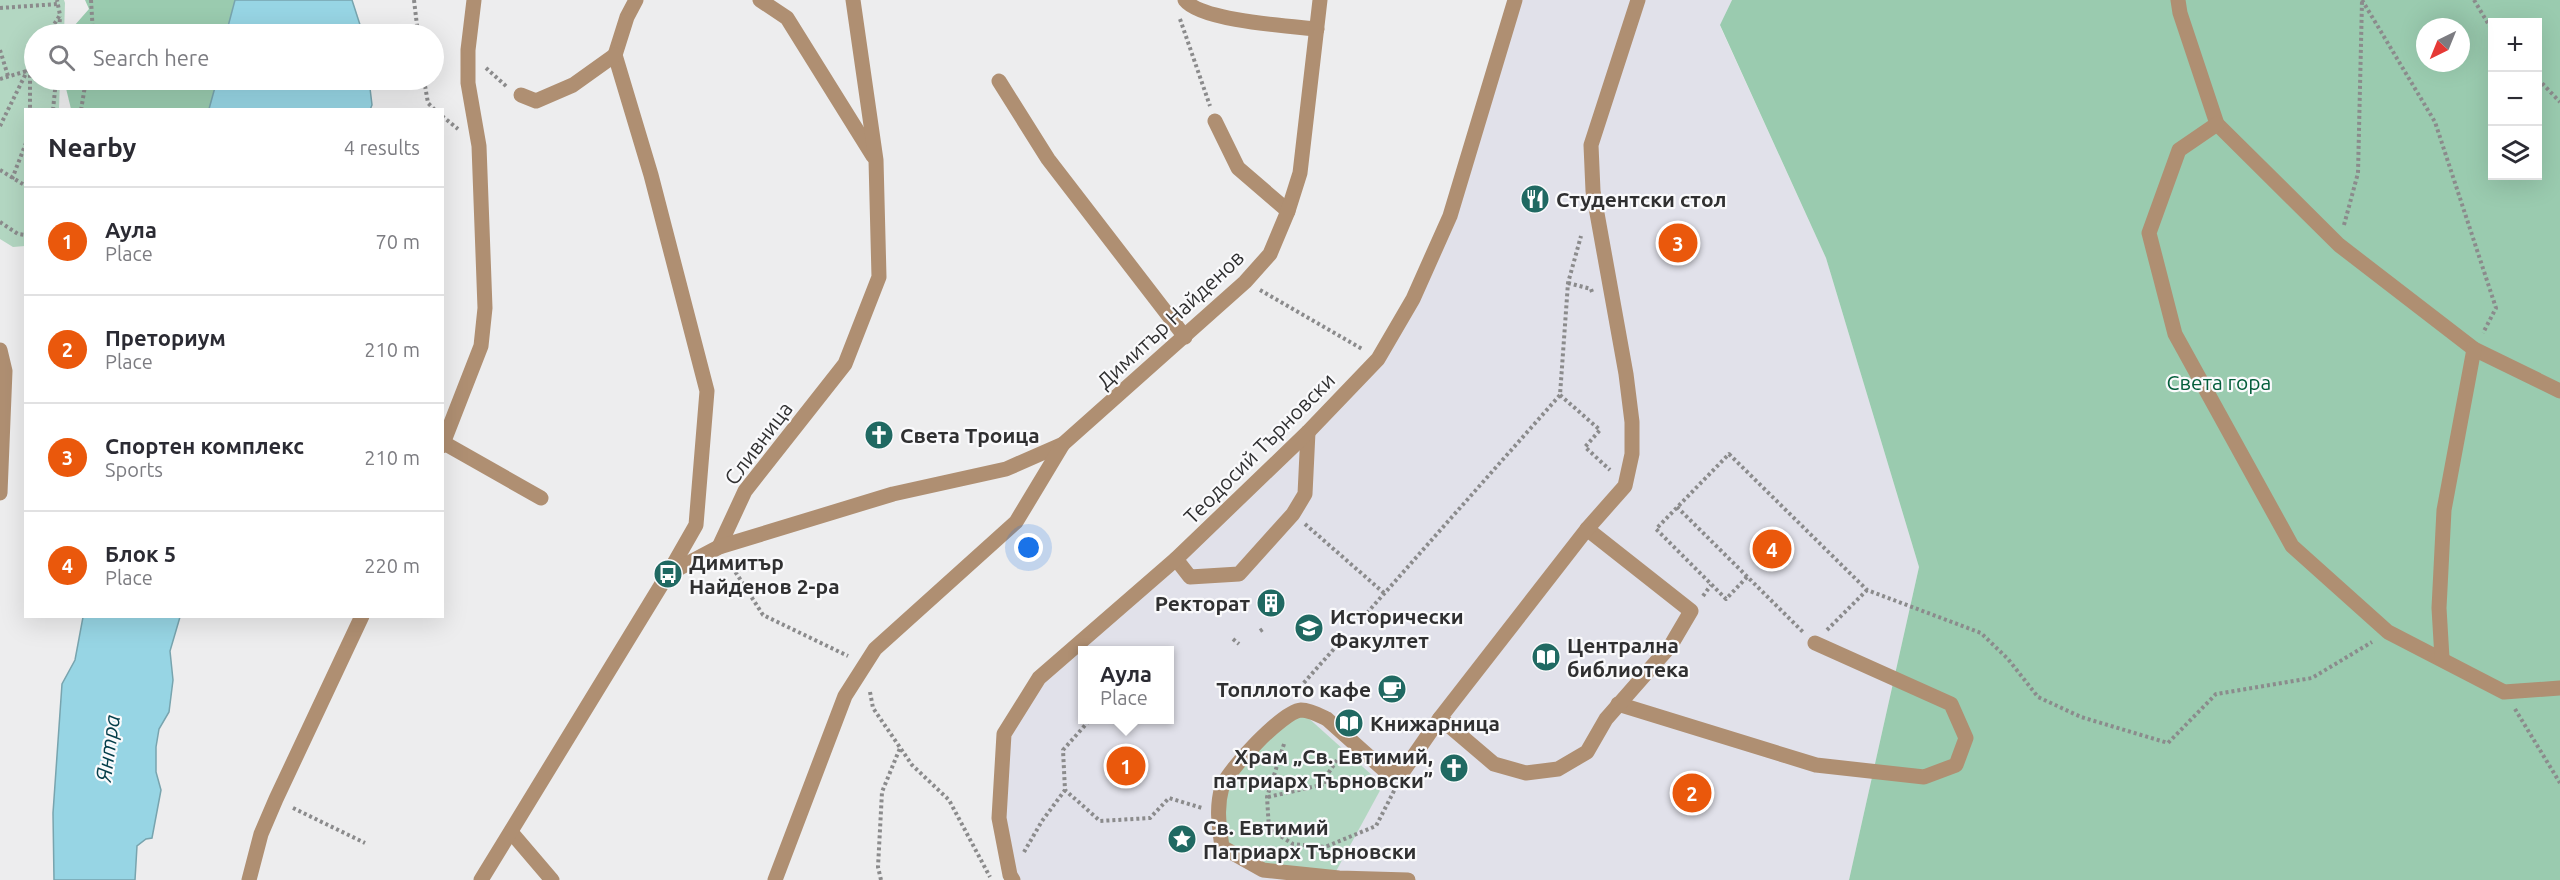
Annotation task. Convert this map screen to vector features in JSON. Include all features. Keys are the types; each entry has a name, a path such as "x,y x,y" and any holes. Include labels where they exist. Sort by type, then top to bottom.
{"street":[{"path":"444,441 481,346 485,308 479,146 468,83 468,50 474,0"},
{"path":"481,880 696,525 707,391 651,175 615,55 627,17 636,0"},
{"path":"760,0 787,18 876,160"},
{"name":"Сливница","path":"719,547 745,491 844,364 879,277 876,160 853,0"},
{"name":"Димитър Найденов","path":"719,547 893,494 1006,469 1063,444 1185,337 1245,282 1270,254 1288,211 1300,173 1320,0"},
{"name":"Теодосий Търновски","path":"1012,878 999,818 1004,734 1039,678 1176,559 1308,432 1378,359 1413,299 1450,216 1515,0"},
{"path":"1408,880 1339,878 1263,870 1222,847 1217,812 1223,783 1269,728 1301,710 1317,713 1327,719 1383,769 1392,772 1404,770 1440,718 1587,529 1625,486 1632,454 1632,422 1626,374 1593,191 1591,145 1638,0"},
{"path":"2178,0 2180,13 2217,124 2339,245 2474,349 2560,391"},
{"path":"1181,5 1217,16 1317,30"},
{"path":"521,95 536,101 573,85 615,55"},
{"path":"999,81 1048,159 1185,337"},
{"path":"1215,121 1238,168 1288,211"},
{"path":"2217,124 2179,150 2149,234 2175,334 2292,546 2388,632 2504,692 2560,688"},
{"path":"2442,658 2439,608 2444,510 2474,349"},
{"path":"0,350 5,371 0,493"},
{"path":"1176,559 1190,577 1239,574 1293,514 1305,494 1308,432"},
{"name":"Димитър Найденов","path":"775,880 845,696 875,649 1016,522 1063,444"},
{"path":"444,445 541,498"},
{"path":"1440,718 1494,764 1526,773 1558,769 1587,752 1606,719 1671,645 1691,611 1587,529"},
{"path":"668,574 719,547"},
{"path":"249,880 261,834 361,618"},
{"path":"1618,704 1816,765 1924,777 1956,765 1966,738 1951,704 1815,643"},
{"path":"511,832 552,880"}],"path":[{"path":"91,0 92,24"},
{"path":"414,0 417,24"},
{"path":"2339,245 2358,173 2362,0"},
{"path":"2362,0 2435,122 2496,308 2474,349"},
{"path":"2474,0 2488,22"},
{"path":"0,8 58,2 60,24"},
{"path":"1181,5 1215,121"},
{"path":"54,24 60,15"},
{"path":"0,50 8,76"},
{"path":"468,50 505,86 521,95"},
{"path":"0,79 24,72"},
{"path":"0,126 24,81"},
{"path":"2542,83 2560,102"},
{"path":"30,90 30,108"},
{"path":"53,108 55,90"},
{"path":"81,108 84,90"},
{"path":"426,90 428,103 433,108"},
{"path":"12,179 24,149"},
{"path":"0,170 24,185"},
{"path":"0,222 18,234 24,235"},
{"path":"1359,622 1560,395 1568,283 1583,231"},
{"path":"1245,282 1378,359"},
{"path":"1560,395 1600,430 1585,447 1615,474 1632,454"},
{"path":"1747,577 1726,599 1656,529 1729,454 1867,590 1981,633 2008,659 2038,697 2081,717 2168,743 2216,694 2312,678 2388,632"},
{"path":"1677,507 1815,643 1867,590"},
{"path":"1293,514 1384,593"},
{"path":"1233,639 1239,644"},
{"path":"1301,686 1341,641"},
{"path":"2504,692 2560,783"},
{"path":"1294,712 1267,797 1269,829 1293,844 1325,847 1376,826 1404,770"},
{"path":"1012,878 1042,820 1065,790 1063,750 1086,724"},
{"path":"881,880 878,867 882,792 900,748"},
{"path":"1326,784 1327,775 1337,760 1349,762"},
{"path":"1267,797 1334,783"},
{"path":"1065,790 1100,821 1150,818 1169,798 1217,812"},
{"path":"276,800 365,843"}],"shaded area":[{"path":"1515,0 1732,0 1720,26 1826,258 1919,567 1849,880 1013,880 999,818 1004,734 1039,678 1112,613 1378,359 1450,216"}],"green space":[{"path":"0,0 64,0 64,24 24,24 24,90 60,90 59,108 24,108 24,246 13,247 0,239"},
{"path":"85,0 235,0 229,24 76,24 89,9"},
{"name":"Света гора","path":"1732,0 2560,0 2560,880 1849,880 1919,567 1826,258 1720,25"},
{"path":"66,90 214,90 210,108 71,108"},
{"path":"1295,706 1383,785 1334,875 1265,867 1224,843 1221,810 1228,784"}],"water":[{"path":"235,0 352,0 360,24 229,24"},
{"path":"214,90 370,90 372,105 371,108 209,108"},
{"name":"Янтра","path":"83,618 180,618 170,651 173,680 169,712 159,729 156,747 156,772 161,790 152,838 146,839 137,846 135,880 54,880 53,813 62,684 75,660"}],"place":[{"name":"Студентски стол","path":"1535,199"},
{"name":"Спортен комплекс","path":"1678,243"},
{"name":"Света Троица","path":"879,435"},
{"name":"Блок 5","path":"1772,549"},
{"name":"Димитър Найденов 2-ра","path":"668,574"},
{"name":"Ректорат","path":"1271,603"},
{"name":"Исторически Факултет","path":"1309,628"},
{"name":"Централна библиотека","path":"1546,657"},
{"name":"Топллото кафе","path":"1392,689"},
{"name":"Книжарница","path":"1349,723"},
{"name":"Аула","path":"1126,766"},
{"name":"Храм „Св. Евтимий, патриарх Търновски”","path":"1454,768"},
{"name":"Преториум","path":"1692,793"},
{"name":"Св. Евтимий Патриарх Търновски","path":"1182,839"}]}
